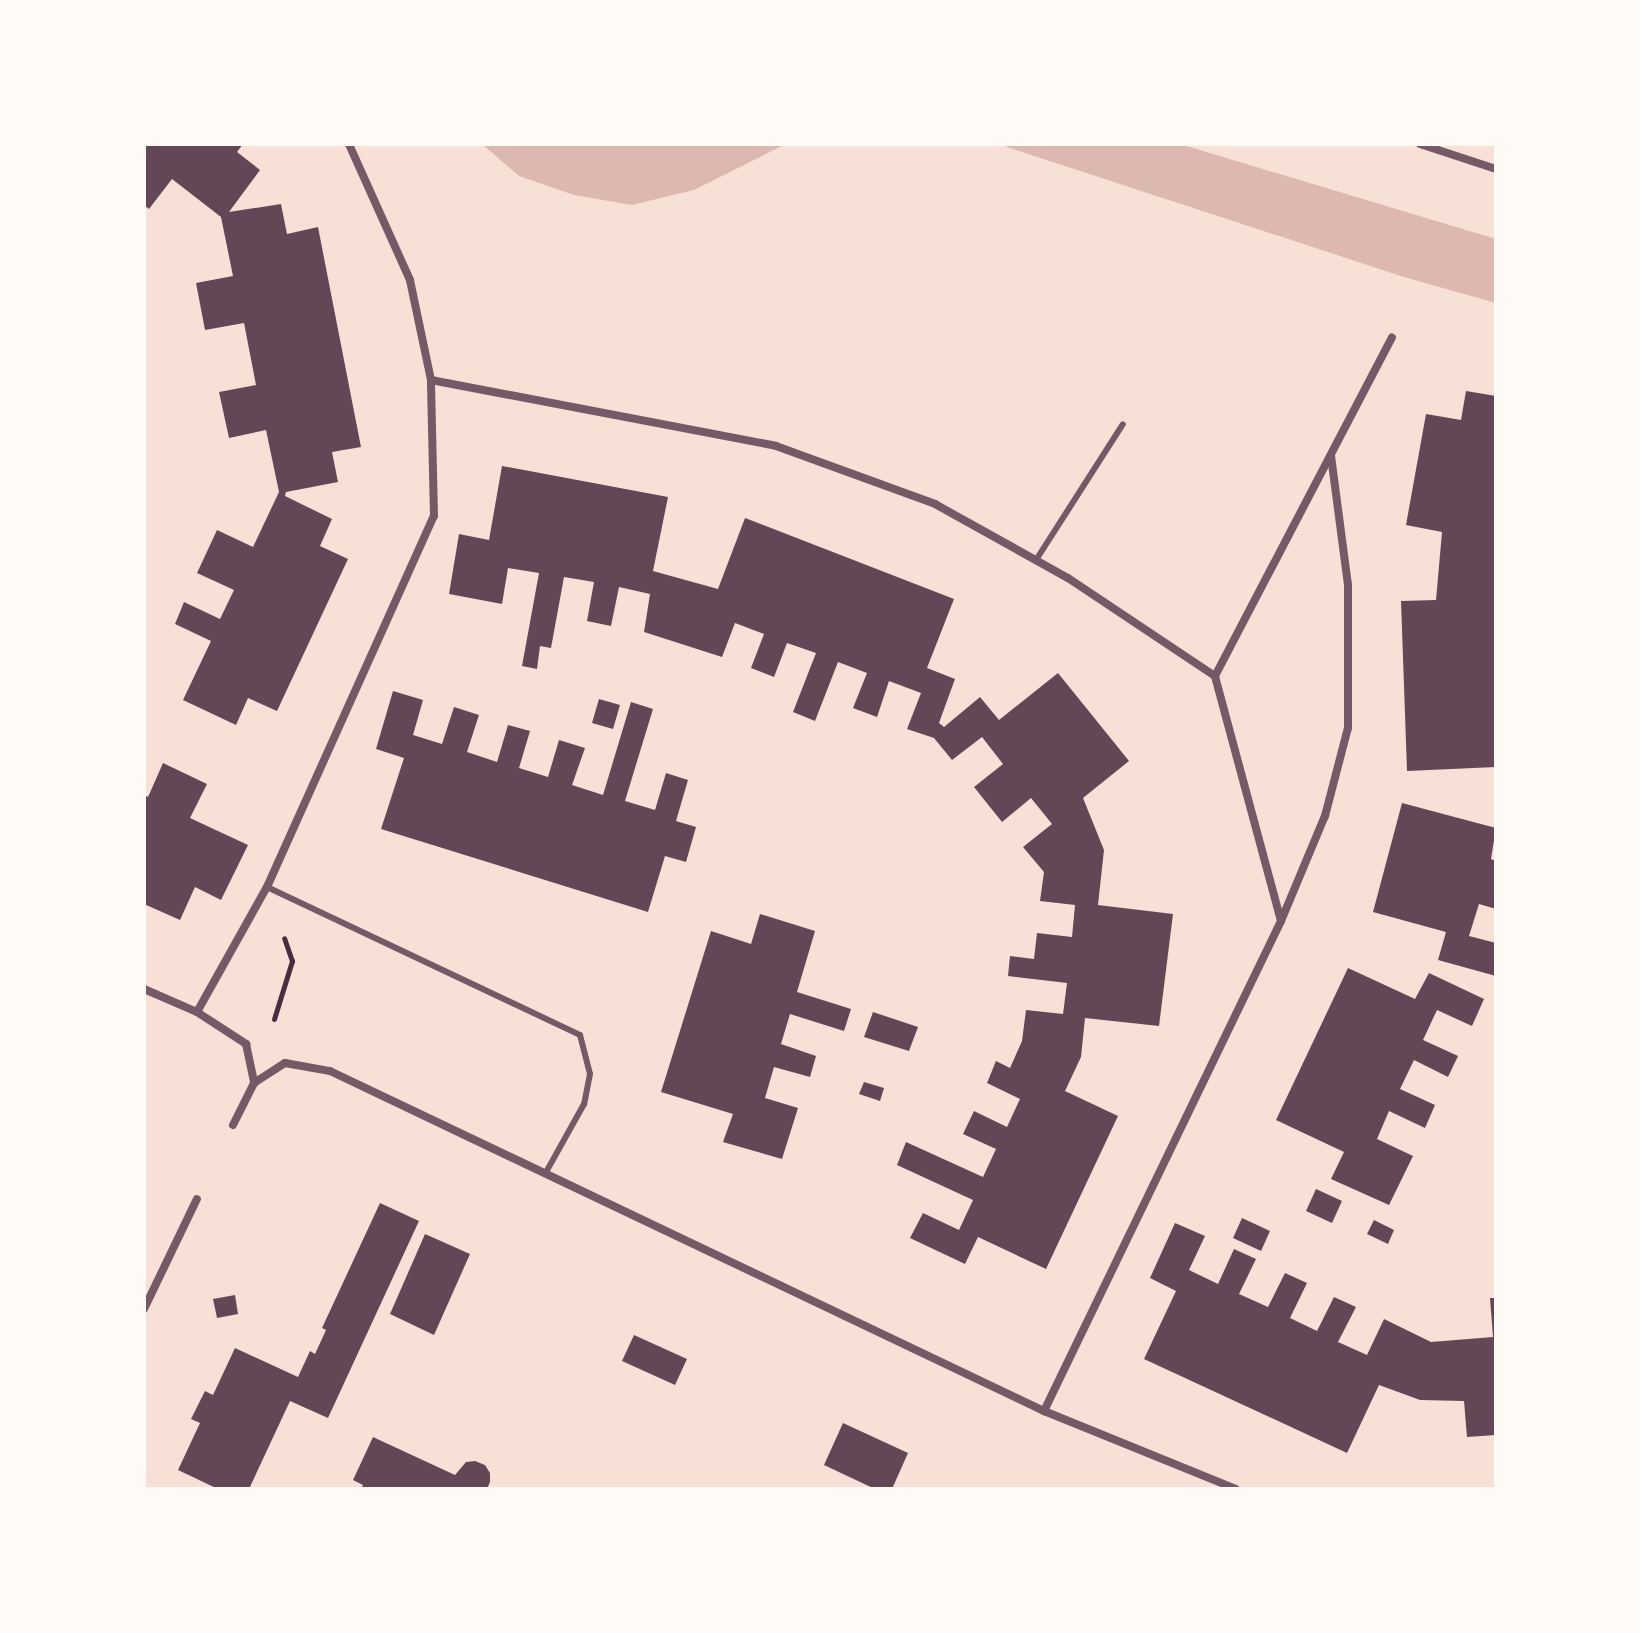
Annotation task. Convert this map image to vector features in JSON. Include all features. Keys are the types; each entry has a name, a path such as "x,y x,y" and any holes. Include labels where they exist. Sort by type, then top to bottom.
{"street":[{"path":"197,1012 267,887 434,516 431,380 410,280 349,144"},
{"path":"1420,144 1496,169"},
{"path":"1215,676 1392,338"},
{"path":"431,380 776,446 935,504 1036,560 1215,676 1281,921"},
{"path":"1044,1411 1281,921 1325,816 1348,728 1348,585 1331,455"},
{"path":"144,989 197,1012 246,1044 254,1083"},
{"path":"233,1125 254,1083 285,1063 330,1071 1044,1411 1236,1489"},
{"path":"144,1309 197,1199"}],"lane":[{"path":"1036,560 1123,424"},
{"path":"267,887 580,1035 590,1074 584,1104 545,1174"}],"path":[{"path":"254,1083 292,961 267,887"}],"shaded area":[{"path":"482,144 786,144 694,190 632,205 574,195 519,176"},
{"path":"998,144 1180,144 1496,239 1496,303 1404,277"}],"building":[{"path":"144,144 243,144 237,152 260,170 229,212 281,204 287,234 318,227 361,447 332,452 338,482 286,492 285,496 332,519 320,546 348,559 277,711 248,698 236,725 183,700 211,641 175,624 184,602 220,619 234,590 197,573 217,530 253,547 279,492 266,430 229,438 219,392 256,385 244,323 205,330 196,283 233,276 221,217 172,179 149,209 144,205"},
{"path":"1466,391 1496,396 1496,767 1407,771 1401,601 1436,600 1442,532 1406,525 1426,414 1461,420"},
{"path":"502,466 668,497 653,571 718,589 745,518 954,599 927,668 955,679 939,723 944,727 980,697 999,720 1058,673 1129,761 1083,798 1104,850 1098,905 1173,914 1159,1026 1085,1018 1081,1057 1065,1091 1118,1116 1046,1269 978,1237 965,1264 910,1238 923,1213 959,1230 973,1200 897,1165 906,1142 983,1177 996,1149 963,1134 974,1111 1007,1127 1020,1099 987,1083 996,1061 1010,1068 1022,1041 1026,1010 1063,1014 1067,983 1008,976 1010,956 1034,959 1037,933 1072,937 1075,905 1040,901 1044,872 1023,847 1052,824 1031,798 1002,822 974,787 1003,764 982,737 952,760 934,738 907,729 921,693 889,681 877,717 853,708 867,673 838,662 815,721 793,712 816,653 787,643 774,677 751,668 764,634 735,623 722,657 644,632 650,594 619,587 611,626 587,621 594,582 564,577 551,648 540,646 537,669 522,666 539,573 508,568 502,604 449,594 459,534 489,540"},
{"path":"393,691 423,700 413,735 442,744 454,707 479,715 467,752 497,762 508,725 530,731 519,768 548,777 559,740 585,748 572,785 603,795 631,702 653,709 625,801 655,810 666,773 688,780 676,821 696,827 686,862 665,856 648,912 381,829 404,758 376,749"},
{"path":"599,699 620,705 613,729 592,723"},
{"path":"163,763 207,784 190,818 248,845 221,900 195,887 180,920 144,904 144,795 148,797"},
{"path":"1402,803 1496,828 1491,859 1496,861 1496,909 1479,904 1469,936 1496,943 1496,976 1438,960 1446,932 1373,912"},
{"path":"760,914 815,931 797,992 851,1009 844,1031 790,1014 781,1044 816,1056 810,1077 774,1067 765,1098 798,1108 782,1159 723,1142 733,1114 661,1092 711,931 751,944"},
{"path":"1348,968 1415,999 1429,973 1484,999 1472,1026 1437,1010 1423,1040 1458,1056 1448,1077 1414,1060 1400,1089 1435,1105 1425,1128 1389,1111 1377,1139 1413,1156 1389,1205 1331,1179 1344,1152 1276,1120"},
{"path":"873,1012 918,1027 909,1051 864,1037"},
{"path":"864,1082 884,1088 880,1101 859,1094"},
{"path":"1316,1189 1342,1201 1332,1223 1306,1211"},
{"path":"380,1203 419,1221 328,1418 290,1401 249,1489 218,1489 178,1470 200,1423 191,1419 205,1391 213,1395 235,1348 298,1377 310,1351 315,1354 326,1330 322,1328"},
{"path":"1242,1218 1270,1231 1261,1251 1233,1238"},
{"path":"1374,1220 1394,1230 1388,1244 1367,1234"},
{"path":"1175,1223 1205,1236 1189,1270 1218,1284 1234,1249 1256,1259 1239,1294 1268,1307 1285,1273 1307,1283 1290,1318 1317,1331 1334,1297 1356,1307 1338,1342 1367,1355 1384,1319 1431,1342 1493,1337 1490,1298 1496,1298 1496,1435 1467,1437 1464,1401 1420,1400 1379,1385 1347,1453 1144,1359 1176,1291 1150,1278"},
{"path":"425,1234 470,1254 434,1335 390,1314"},
{"path":"235,1295 238,1314 217,1318 213,1299"},
{"path":"634,1335 687,1359 675,1385 622,1361"},
{"path":"843,1423 908,1453 892,1489 875,1489 824,1465"},
{"path":"373,1437 455,1475 466,1462 475,1461 485,1465 490,1473 490,1482 487,1489 361,1489 363,1485 353,1480"}]}
